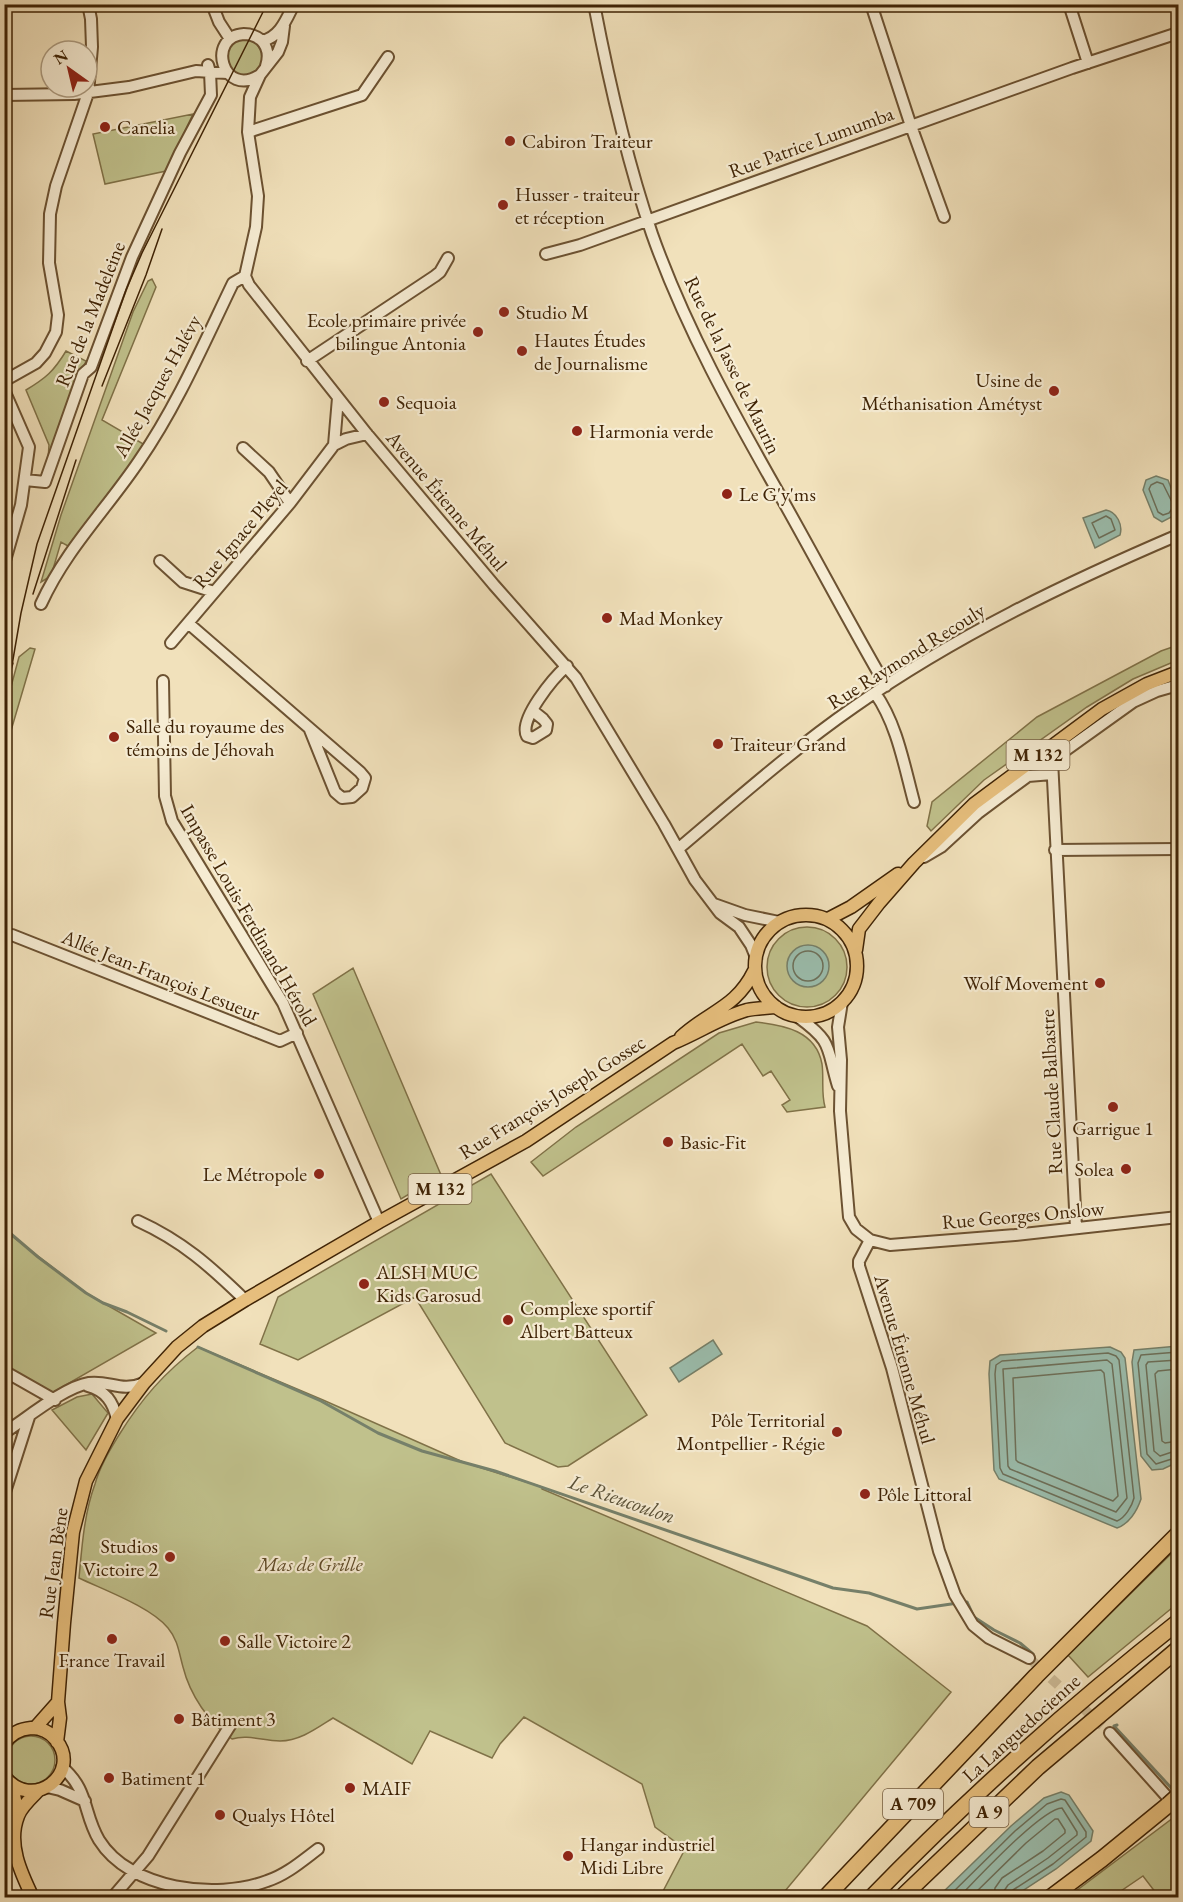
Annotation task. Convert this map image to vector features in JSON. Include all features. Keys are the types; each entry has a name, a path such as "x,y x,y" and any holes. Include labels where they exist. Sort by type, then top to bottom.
{"highway":[{"name":"A 709","path":"825,1898 1036,1676 1179,1534"},
{"name":"La Languedocienne","path":"870,1898 928,1840 1020,1755 1096,1689 1179,1622"},
{"name":"La Languedocienne","path":"901,1898 1038,1767 1179,1649"},
{"path":"1050,1898 1175,1803"}],"main road":[{"name":"M 132","path":"856,950 859,929 879,903 914,863 974,804 1047,748 1125,695 1179,672"},
{"name":"M 132","path":"828,919 851,907 914,863"},
{"path":"804,914 828,919 847,934 856,950 857,975 852,990 832,1010 819,1016 798,1017 776,1007 766,998 759,987 754,971 755,955 769,930 791,916 804,914"},
{"name":"Rue François-Joseph Gossec","path":"202,1326 379,1222 526,1141 673,1043 692,1027 738,996 754,971"},
{"name":"Rue François-Joseph Gossec","path":"673,1043 696,1035 726,1018 747,1010 776,1007"},
{"name":"Rue Jean Bène","path":"62,1767 63,1754 57,1742 60,1718 58,1702 73,1532 86,1481 117,1419 144,1383 177,1347 202,1326"},
{"path":"35,1728 58,1702"},
{"path":"5,1742 19,1731 35,1728 50,1734 57,1742"},
{"path":"18,1815 43,1789 57,1779 62,1767"},
{"path":"8,1781 25,1790 43,1789"},
{"path":"8,1781 18,1815 15,1829 17,1860 33,1898"}],"street":[{"path":"88,4 92,39"},
{"path":"212,4 219,22 230,39"},
{"path":"99,91 129,87 209,68 241,80 248,80 263,70 278,52 284,26 294,4"},
{"name":"Rue de la Jasse de Maurin","path":"594,4 615,110 648,220 688,322 728,403 886,686"},
{"path":"871,4 944,217"},
{"path":"1069,4 1088,63"},
{"path":"262,41 274,36 284,26"},
{"name":"Rue Patrice Lumumba","path":"546,254 580,245 1088,63 1179,33"},
{"path":"227,73 222,62 222,55 223,48 230,39 246,34 253,35 262,41 268,53 263,70 250,97 248,132 258,196 256,227 245,276"},
{"path":"209,68 222,55"},
{"path":"248,132 362,95 388,57"},
{"name":"Rue de la Madeleine","path":"25,480 45,482 83,374 91,367 132,257 180,153 211,95 209,68"},
{"path":"241,80 250,97"},
{"path":"4,95 39,94"},
{"path":"4,381 36,363 56,332 57,308 49,263 50,213 56,186 86,99"},
{"path":"308,361 435,276 448,258"},
{"name":"Avenue Étienne Méhul","path":"245,276 252,291 367,434 494,585 567,666 618,744 695,880 720,913 739,927 755,955"},
{"name":"Allée Jacques Halévy","path":"41,604 53,578 82,535 144,453 190,373 233,283 245,276"},
{"path":"4,390 29,447 14,534 4,564"},
{"path":"334,445 338,398"},
{"path":"334,445 346,439 367,434"},
{"name":"Rue Ignace Pleyel","path":"171,643 290,503 334,445"},
{"path":"243,448 269,472 290,503"},
{"name":"Rue Raymond Recouly","path":"678,849 774,766 886,686 1009,614 1068,584 1179,535"},
{"path":"160,561 183,582 214,592"},
{"path":"188,623 365,778 362,788 352,797 342,798 335,792 310,730"},
{"path":"532,711 557,675 567,666"},
{"name":"Impasse Louis-Ferdinand Hérold","path":"163,681 165,796 172,821 283,1003 379,1222"},
{"path":"914,863 940,848 978,813 1028,776 1052,774 1052,760 1134,702 1156,691 1179,685"},
{"path":"875,693 885,709 901,752 914,802"},
{"name":"Rue Claude Balbastre","path":"1052,774 1076,1228"},
{"path":"1055,850 1179,849"},
{"path":"714,904 745,915 779,922"},
{"name":"Allée Jean-François Lesueur","path":"12,935 280,1041 297,1033"},
{"path":"839,1089 842,1073 838,1027 842,1002"},
{"path":"798,1017 825,1039 831,1054 839,1089 844,1177 849,1217 856,1229 870,1240"},
{"name":"Rue Georges Onslow","path":"870,1240 890,1245 1179,1217"},
{"path":"138,1221 165,1233 183,1245 245,1300"},
{"name":"Avenue Étienne Méhul","path":"870,1240 859,1261 859,1266 892,1368 939,1551 950,1583 973,1625 989,1638 1029,1658"},
{"path":"4,1371 55,1400"},
{"path":"4,1433 79,1386 91,1383 119,1388 144,1383"},
{"path":"79,1386 98,1389 107,1396 117,1419"},
{"path":"4,1495 29,1417"},
{"path":"112,1898 148,1856 231,1724"},
{"path":"1110,1733 1175,1803"},
{"path":"62,1767 82,1790 99,1840 107,1851 134,1873 198,1890 226,1890 271,1880 318,1850"},
{"path":"43,1789 60,1790 85,1801"}],"green space":[{"path":"244,39 257,44 262,57 257,70 244,75 231,70 226,57 231,44"},
{"path":"193,114 166,171 105,184 93,134"},
{"path":"152,279 156,287 102,420 145,445 68,546 61,542 51,576 41,582 61,515 133,312 148,281"},
{"path":"66,351 86,361 48,460 49,445 26,390 49,374"},
{"path":"1178,645 1178,660 1133,679 1087,707 984,780 931,831 927,826 932,802 1037,717 1161,651"},
{"path":"30,648 35,649 5,751 5,709 19,657"},
{"path":"807,927 822,930 835,939 844,952 847,967 844,982 835,995 822,1004 807,1007 792,1004 779,995 770,982 767,967 770,952 779,939 792,930"},
{"path":"353,968 441,1175 401,1199 313,994"},
{"path":"756,1022 788,1028 806,1037 813,1044 822,1064 825,1107 787,1112 782,1105 790,1100 771,1071 763,1076 742,1044 543,1176 531,1162 576,1127 719,1033"},
{"name":"Complexe sportif Albert Batteux","path":"491,1174 647,1415 568,1466 558,1467 505,1443 415,1297 298,1360 260,1344 278,1297"},
{"path":"4,1230 86,1293 156,1333 52,1393 5,1366"},
{"name":"Mas de Grille","path":"198,1347 463,1462 542,1487 542,1489 867,1626 951,1692 780,1897 660,1897 685,1849 655,1827 642,1784 524,1717 500,1744 492,1758 430,1731 412,1764 333,1718 294,1739 274,1741 244,1737 232,1739 201,1708 190,1688 176,1642 168,1628 139,1606 79,1578 88,1507 97,1477 106,1458 145,1398 164,1377"},
{"path":"92,1394 108,1413 86,1450 52,1410 77,1397"},
{"path":"1178,1547 1178,1603 1088,1677 1068,1655"},
{"path":"26,1736 36,1736 48,1743 55,1755 55,1765 48,1777 36,1784 26,1784 11,1773 7,1765 7,1755 18,1740"},
{"path":"1177,1815 1178,1897 1159,1897 1143,1876 1112,1897 1068,1897"}],"water":[{"path":"1156,476 1168,480 1178,506 1177,514 1162,522 1154,517 1143,490 1146,480"},
{"path":"1106,510 1113,513 1118,520 1121,527 1120,535 1095,548 1083,518"},
{"path":"808,945 823,951 829,966 823,981 808,987 793,981 787,966 793,951"},
{"path":"713,1340 722,1354 679,1382 670,1368"},
{"path":"1178,1346 1178,1462 1163,1469 1152,1470 1141,1456 1132,1362 1134,1350"},
{"path":"1110,1347 1121,1352 1125,1358 1141,1499 1132,1517 1117,1528 999,1479 994,1470 989,1374 990,1361 1000,1355"},
{"path":"1061,1792 1069,1795 1093,1831 1091,1841 1056,1869 1013,1897 938,1897 1011,1826 1044,1798"}],"waterway":[{"name":"Le Rieucoulon","path":"4,1228 86,1293 166,1331"},
{"name":"Le Rieucoulon","path":"198,1347 321,1401 378,1433 422,1451 495,1471 833,1588 869,1593 917,1609 958,1603"},
{"name":"Le Rieucoulon","path":"964,1603 967,1602 974,1617 1020,1643 1033,1654"},
{"path":"1117,1725 1114,1726 1175,1792"}],"tunnel":[{"path":"1029,1658 1110,1733"}],"tram line":[{"path":"11,671 21,613 37,544 126,290 142,253 267,4"},
{"path":"102,386 162,229"},
{"path":"33,594 76,460"},
{"path":"4,695 13,663"}],"place":[{"name":"Canelia","path":"105,127"},
{"name":"Cabiron Traiteur","path":"510,141"},
{"name":"Husser - traiteur et réception","path":"503,205"},
{"name":"Studio M","path":"504,312"},
{"name":"Ecole primaire privée bilingue Antonia","path":"478,332"},
{"name":"Hautes Études de Journalisme","path":"522,351"},
{"name":"Usine de Méthanisation Amétyst","path":"1054,391"},
{"name":"Sequoia","path":"384,402"},
{"name":"Harmonia verde","path":"577,431"},
{"name":"Le G'y'ms","path":"727,494"},
{"name":"Mad Monkey","path":"607,618"},
{"name":"Salle du royaume des témoins de Jéhovah","path":"114,737"},
{"name":"Traiteur Grand","path":"718,744"},
{"name":"Wolf Movement","path":"1100,983"},
{"name":"Garrigue 1","path":"1113,1107"},
{"name":"Basic-Fit","path":"668,1142"},
{"name":"Solea","path":"1126,1169"},
{"name":"Le Métropole","path":"319,1174"},
{"name":"ALSH MUC Kids Garosud","path":"364,1284"},
{"name":"Complexe sportif Albert Batteux","path":"508,1320"},
{"name":"Pôle Territorial Montpellier - Régie","path":"837,1432"},
{"name":"Pôle Littoral","path":"865,1494"},
{"name":"Studios Victoire 2","path":"170,1557"},
{"name":"France Travail","path":"112,1639"},
{"name":"Salle Victoire 2","path":"225,1641"},
{"name":"Bâtiment 3","path":"179,1719"},
{"name":"Batiment 1","path":"109,1778"},
{"name":"MAIF","path":"350,1788"},
{"name":"Qualys Hôtel","path":"220,1815"},
{"name":"Hangar industriel Midi Libre","path":"568,1856"}]}
